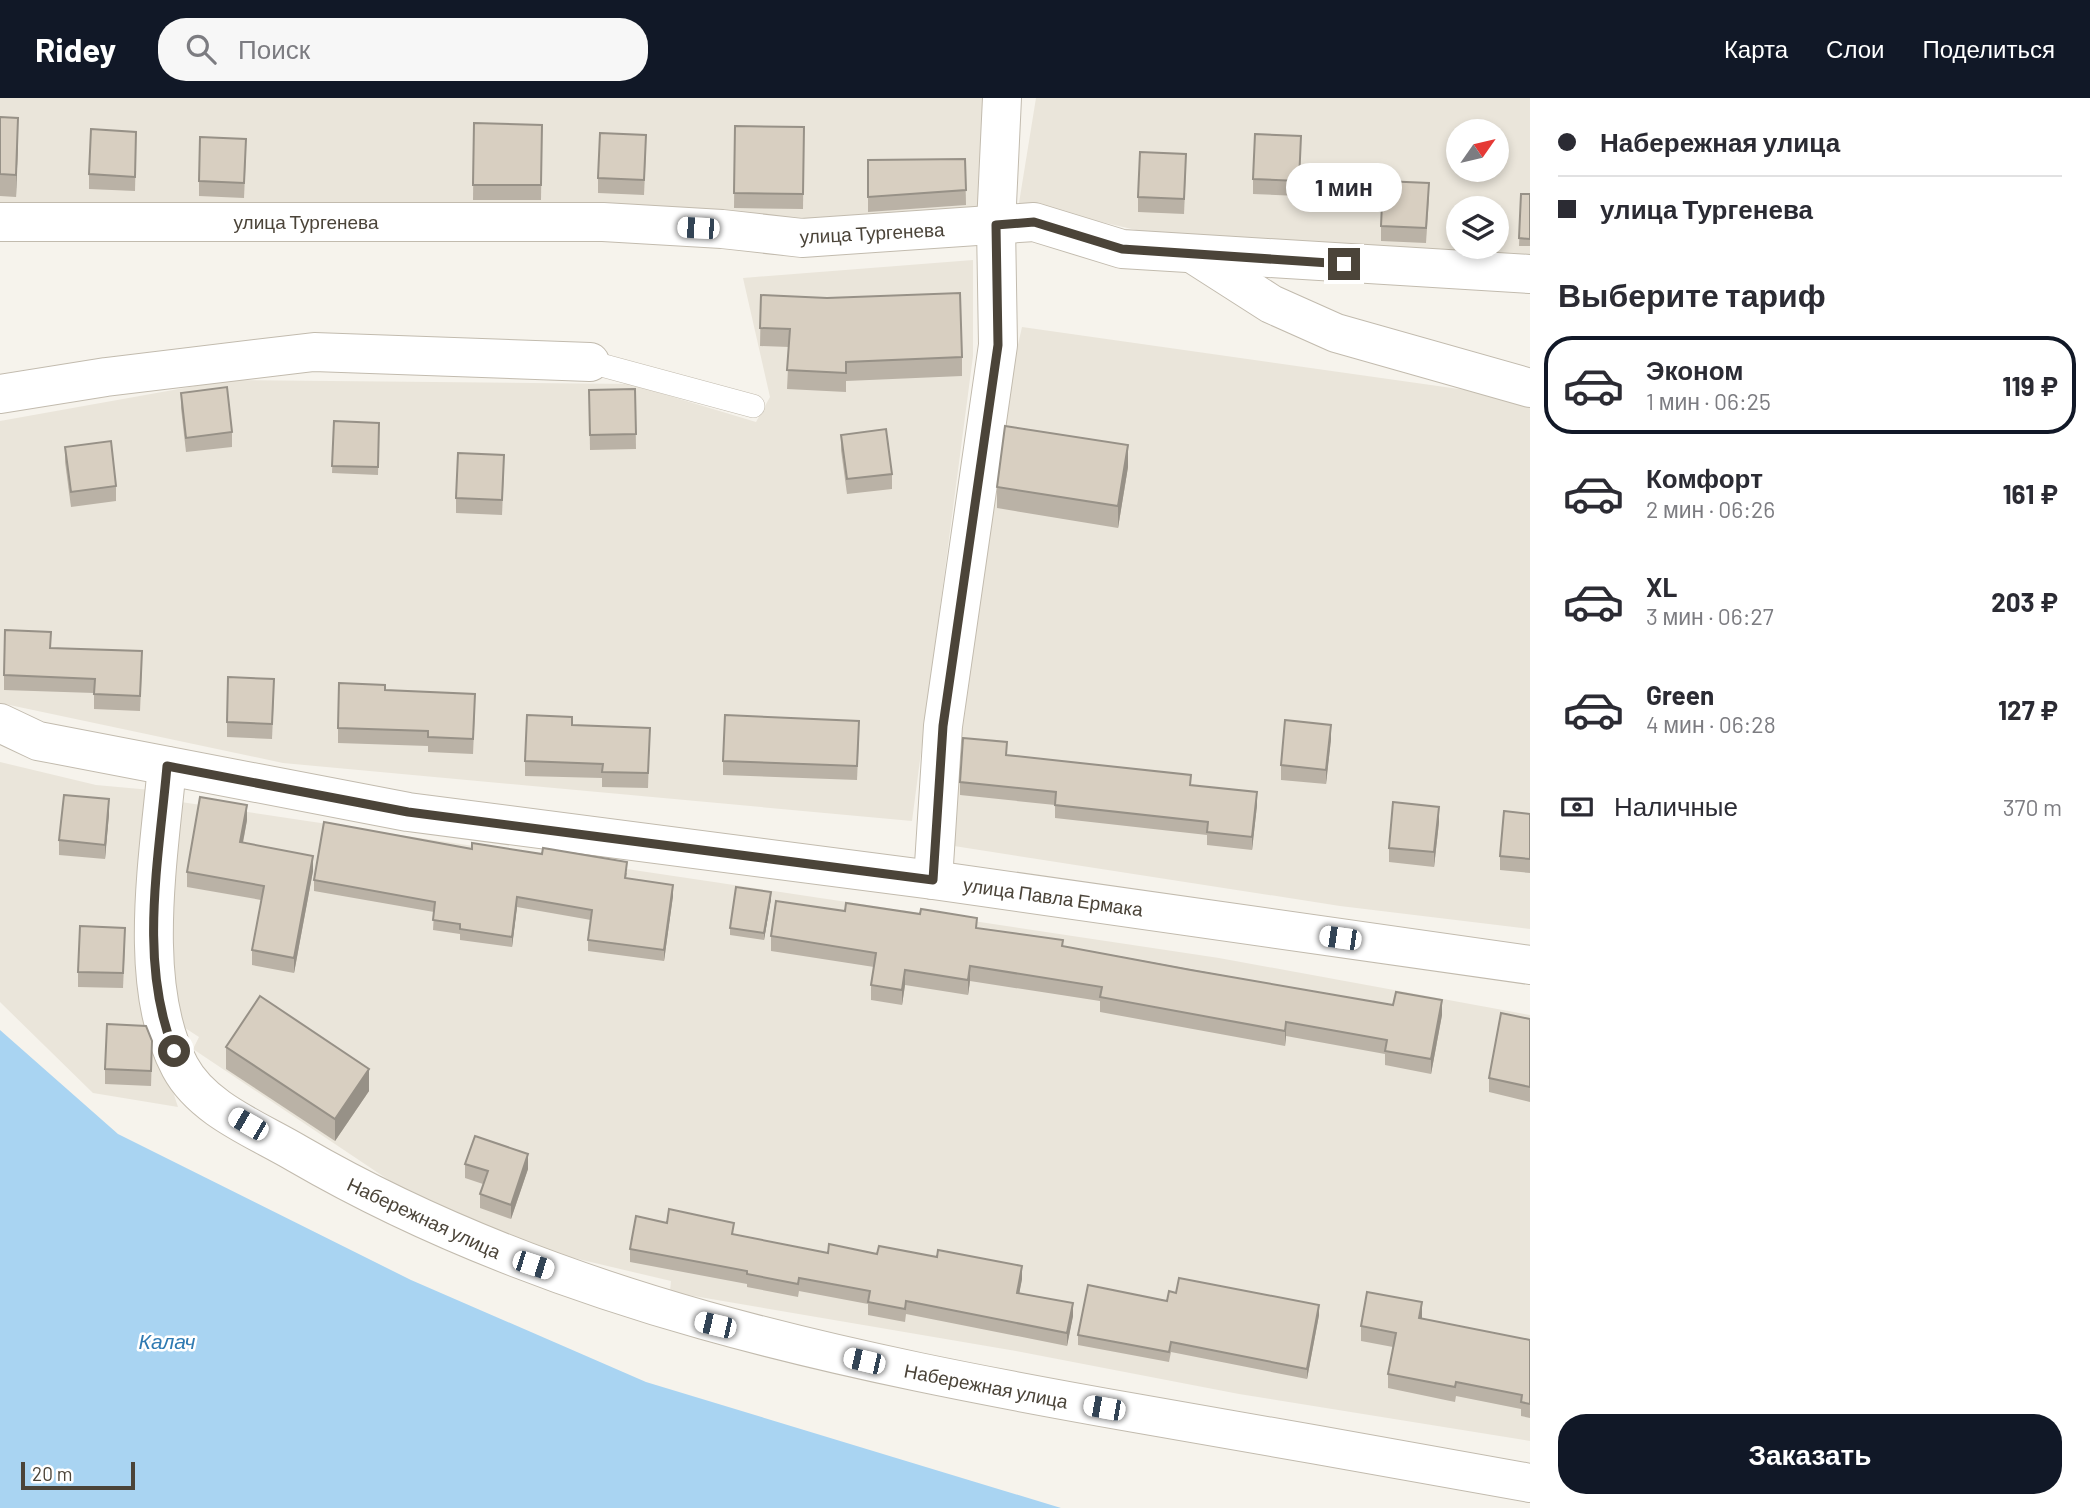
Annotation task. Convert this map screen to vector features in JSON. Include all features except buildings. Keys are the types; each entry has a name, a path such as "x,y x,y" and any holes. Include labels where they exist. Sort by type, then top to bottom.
{"street":[{"path":"933,880 943,726 998,345 996,225 1002,98"},
{"name":"улица Тургенева","path":"0,222 603,222 722,229 802,238 1034,222 1122,249 1530,274"},
{"path":"1192,254 1271,304 1336,333 1530,388"},
{"path":"0,394 106,377 314,352 590,362"},
{"name":"улица Павла Ермака","path":"0,723 38,741 408,812 933,880 1530,965"},
{"name":"Набережная улица","path":"167,766 153,915 156,976 167,1033 181,1069 205,1099 355,1187 506,1256 690,1319 939,1379 1530,1483"}],"lane":[{"path":"590,362 753,406"}],"shaded area":[{"path":"0,98 988,98 980,210 966,222 0,211"},
{"path":"1036,98 1530,98 1530,258 1509,257 1509,196 1446,196 1446,253 1158,235 1019,203"},
{"path":"973,260 973,356 912,821 283,763 0,703 0,421 229,380 630,384 756,422 770,397 743,278"},
{"path":"1022,327 1530,399 1530,929 1340,906 954,846 950,778 987,482"},
{"path":"0,762 96,785 151,790 134,934 147,1013 178,1107 93,1093 0,1002"},
{"path":"181,802 1219,958 1530,1015 1530,1441 1239,1394 1016,1351 670,1292 671,1281 523,1246 426,1205 193,1049 199,1037 182,1026 165,918"}],"water":[{"name":"Калач","path":"0,1030 118,1134 411,1280 646,1382 1061,1508 0,1508"}],"route":[{"path":"174,1051 167,1033 156,976 153,915 167,766 408,812 933,880 943,726 998,345 996,225 1034,222 1122,249 1344,264"}]}
